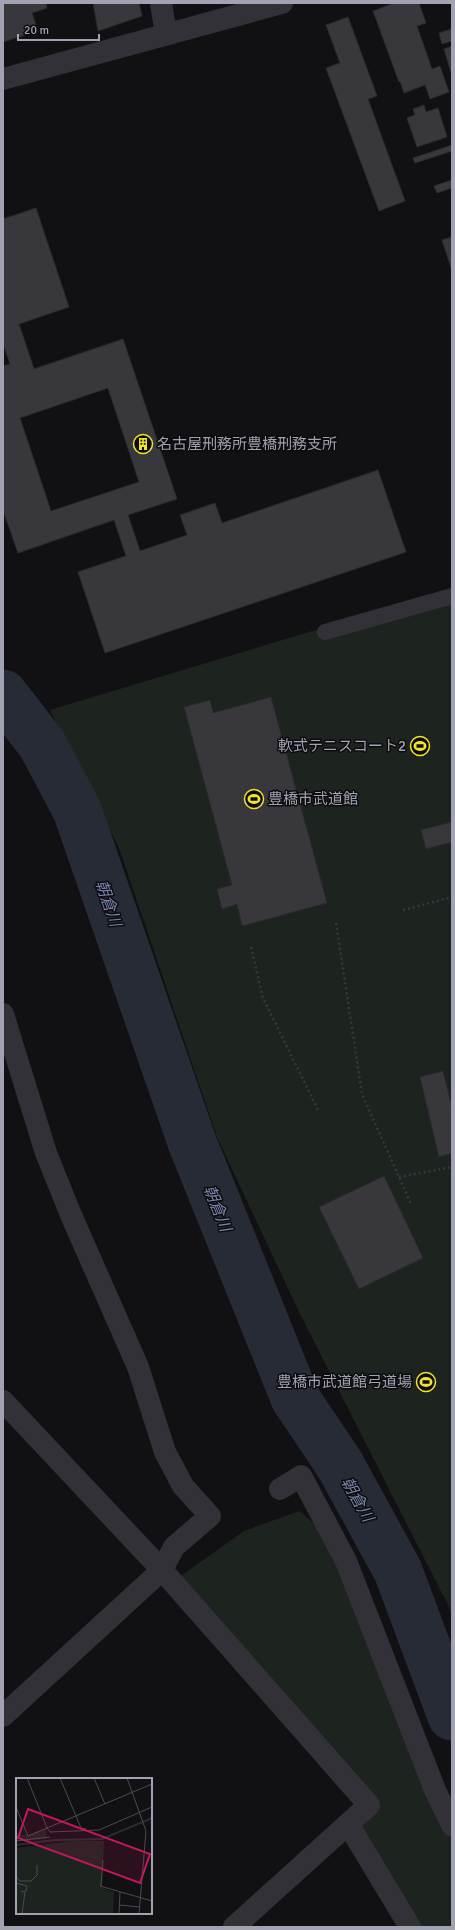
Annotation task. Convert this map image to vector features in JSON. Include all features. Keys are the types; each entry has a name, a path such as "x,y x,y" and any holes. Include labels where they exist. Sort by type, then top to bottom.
{"street":[{"path":"161,3 166,35"},
{"path":"3,79 282,3"},
{"path":"3,1014 46,1153 71,1215 138,1367 165,1452 183,1486 210,1516 174,1547 162,1570 3,1716"},
{"path":"3,1401 162,1570 369,1804 234,1927"},
{"path":"280,1489 301,1476 346,1561 435,1790 452,1825"},
{"path":"348,1824 410,1927"}],"lane":[{"path":"325,632 452,596"}],"path":[{"path":"403,910 452,897"},
{"path":"336,923 362,1094 411,1204"},
{"path":"251,947 263,998 319,1112"},
{"path":"399,1177 452,1166"}],"shaded area":[{"path":"452,589 452,1613 299,1312 217,1137 119,848 50,710"},
{"path":"299,1511 315,1524 325,1537 452,1824 452,1927 410,1927 348,1824 368,1805 175,1580 244,1531"}],"building":[{"path":"3,3 46,3 47,8 32,13 38,31 3,42"},
{"path":"93,3 139,3 142,16 98,31"},
{"path":"394,3 419,3 426,23 417,26 432,69 440,66 449,92 430,99 425,85 404,93 373,11"},
{"path":"348,17 377,96 368,99 405,201 379,211 326,68 340,63 326,25"},
{"path":"452,29 452,41 442,44 439,33"},
{"path":"452,46 452,76 444,49"},
{"path":"424,105 426,112 438,108 447,137 417,147 407,118 415,115 413,109"},
{"path":"452,145 452,151 415,163 413,158"},
{"path":"452,180 452,188 437,193 434,186"},
{"name":"名古屋刑務所豊橋刑務支所","path":"36,208 69,307 19,324 34,369 123,339 177,499 128,515 140,551 187,535 180,515 215,503 222,523 378,470 406,552 105,653 78,572 126,556 114,520 18,553 3,510 3,366 10,364 3,344 3,219","holes":["108,388 139,482 51,511 20,418"]},
{"path":"452,237 452,271 442,240"},
{"name":"豊橋市武道館","path":"271,697 327,903 242,926 237,904 222,909 217,889 232,885 184,707 210,700 213,713"},
{"path":"452,822 452,842 426,849 421,830"},
{"path":"443,1071 452,1108 452,1153 439,1157 420,1077"},
{"path":"384,1176 423,1258 359,1289 319,1207"}],"waterway":[{"name":"朝倉川","path":"3,694 42,744 77,810 192,1142 295,1398 340,1465 398,1571 452,1716"}],"place":[{"name":"名古屋刑務所豊橋刑務支所","path":"143,444"},
{"name":"軟式テニスコート2","path":"420,746"},
{"name":"豊橋市武道館","path":"254,799"},
{"name":"豊橋市武道館弓道場","path":"426,1382"}]}
